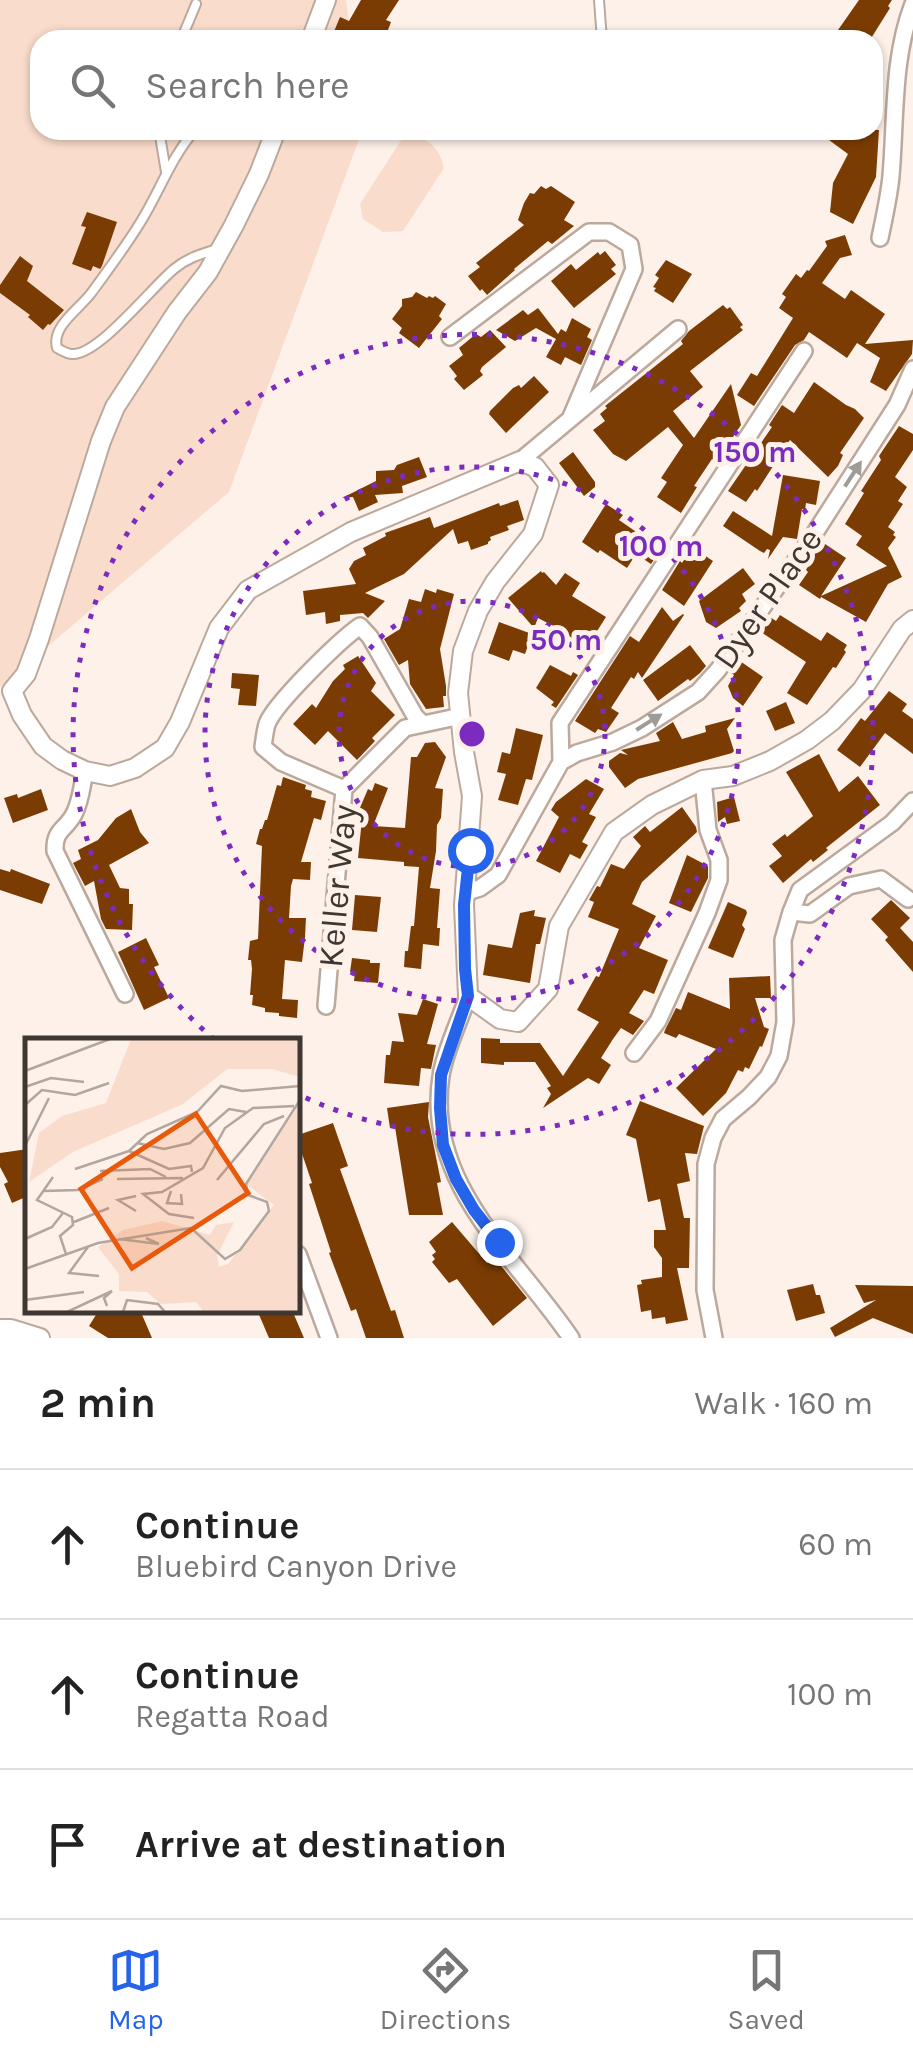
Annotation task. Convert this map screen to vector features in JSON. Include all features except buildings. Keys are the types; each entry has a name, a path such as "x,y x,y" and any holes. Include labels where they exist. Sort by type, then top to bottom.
{"street":[{"path":"315,30 326,0"},
{"path":"880,238 891,180 896,79 904,27 913,4"},
{"path":"272,140 259,174 208,272 114,406 26,674 6,692 43,746 85,772 110,776 135,768 166,748 220,628 248,590 351,532 520,461 678,328"},
{"path":"450,337 589,232 609,232 630,245 634,269 571,417"},
{"path":"467,892 498,875 560,762 560,723 804,351"},
{"name":"Dyer Place","path":"560,762 642,728 698,692 718,670 811,540 897,405 913,369"},
{"path":"897,405 913,416"},
{"path":"520,461 535,466 548,485 534,534 495,582 478,611 463,651 458,692 472,796 464,905 468,996 441,1075 440,1108 443,1145 456,1179 474,1210 571,1338"},
{"path":"468,996 500,1019 518,1022 548,988 559,926 614,832 652,805 703,780 734,776 770,762 820,730 862,690 902,629 913,620"},
{"path":"344,789 280,762 263,747 268,722 296,686 348,634 360,626 370,638 423,724"},
{"name":"Keller Way","path":"326,1006 344,789 405,728 460,716"},
{"path":"85,772 76,809 58,832 54,850 125,994"},
{"path":"634,1053 658,1020 718,880 719,860 708,830 703,780"},
{"path":"714,1338 705,1290 706,1164 723,1119 768,1077 779,1056 785,1022 783,940 791,912 800,890 892,823 913,800"},
{"path":"791,912 810,914 848,886 881,879 908,899"},
{"path":"300,1259 329,1338"},
{"path":"0,1329 11,1328 40,1338"}],"lane":[{"path":"599,0 601,30"},
{"path":"185,30 196,4"},
{"path":"161,140 166,172"},
{"path":"188,140 166,172 141,222 89,296 60,328 57,348 76,354 100,342 174,268 194,256 221,248"}],"shaded area":[{"path":"0,0 346,0 350,30 30,30 30,140 359,140 229,492 0,687"},
{"path":"401,140 424,140 436,149 444,168 403,231 383,232 363,219 360,204"}],"route":[{"path":"470,850 464,905 468,996 441,1075 440,1108 443,1145 456,1179 499,1242"}]}
